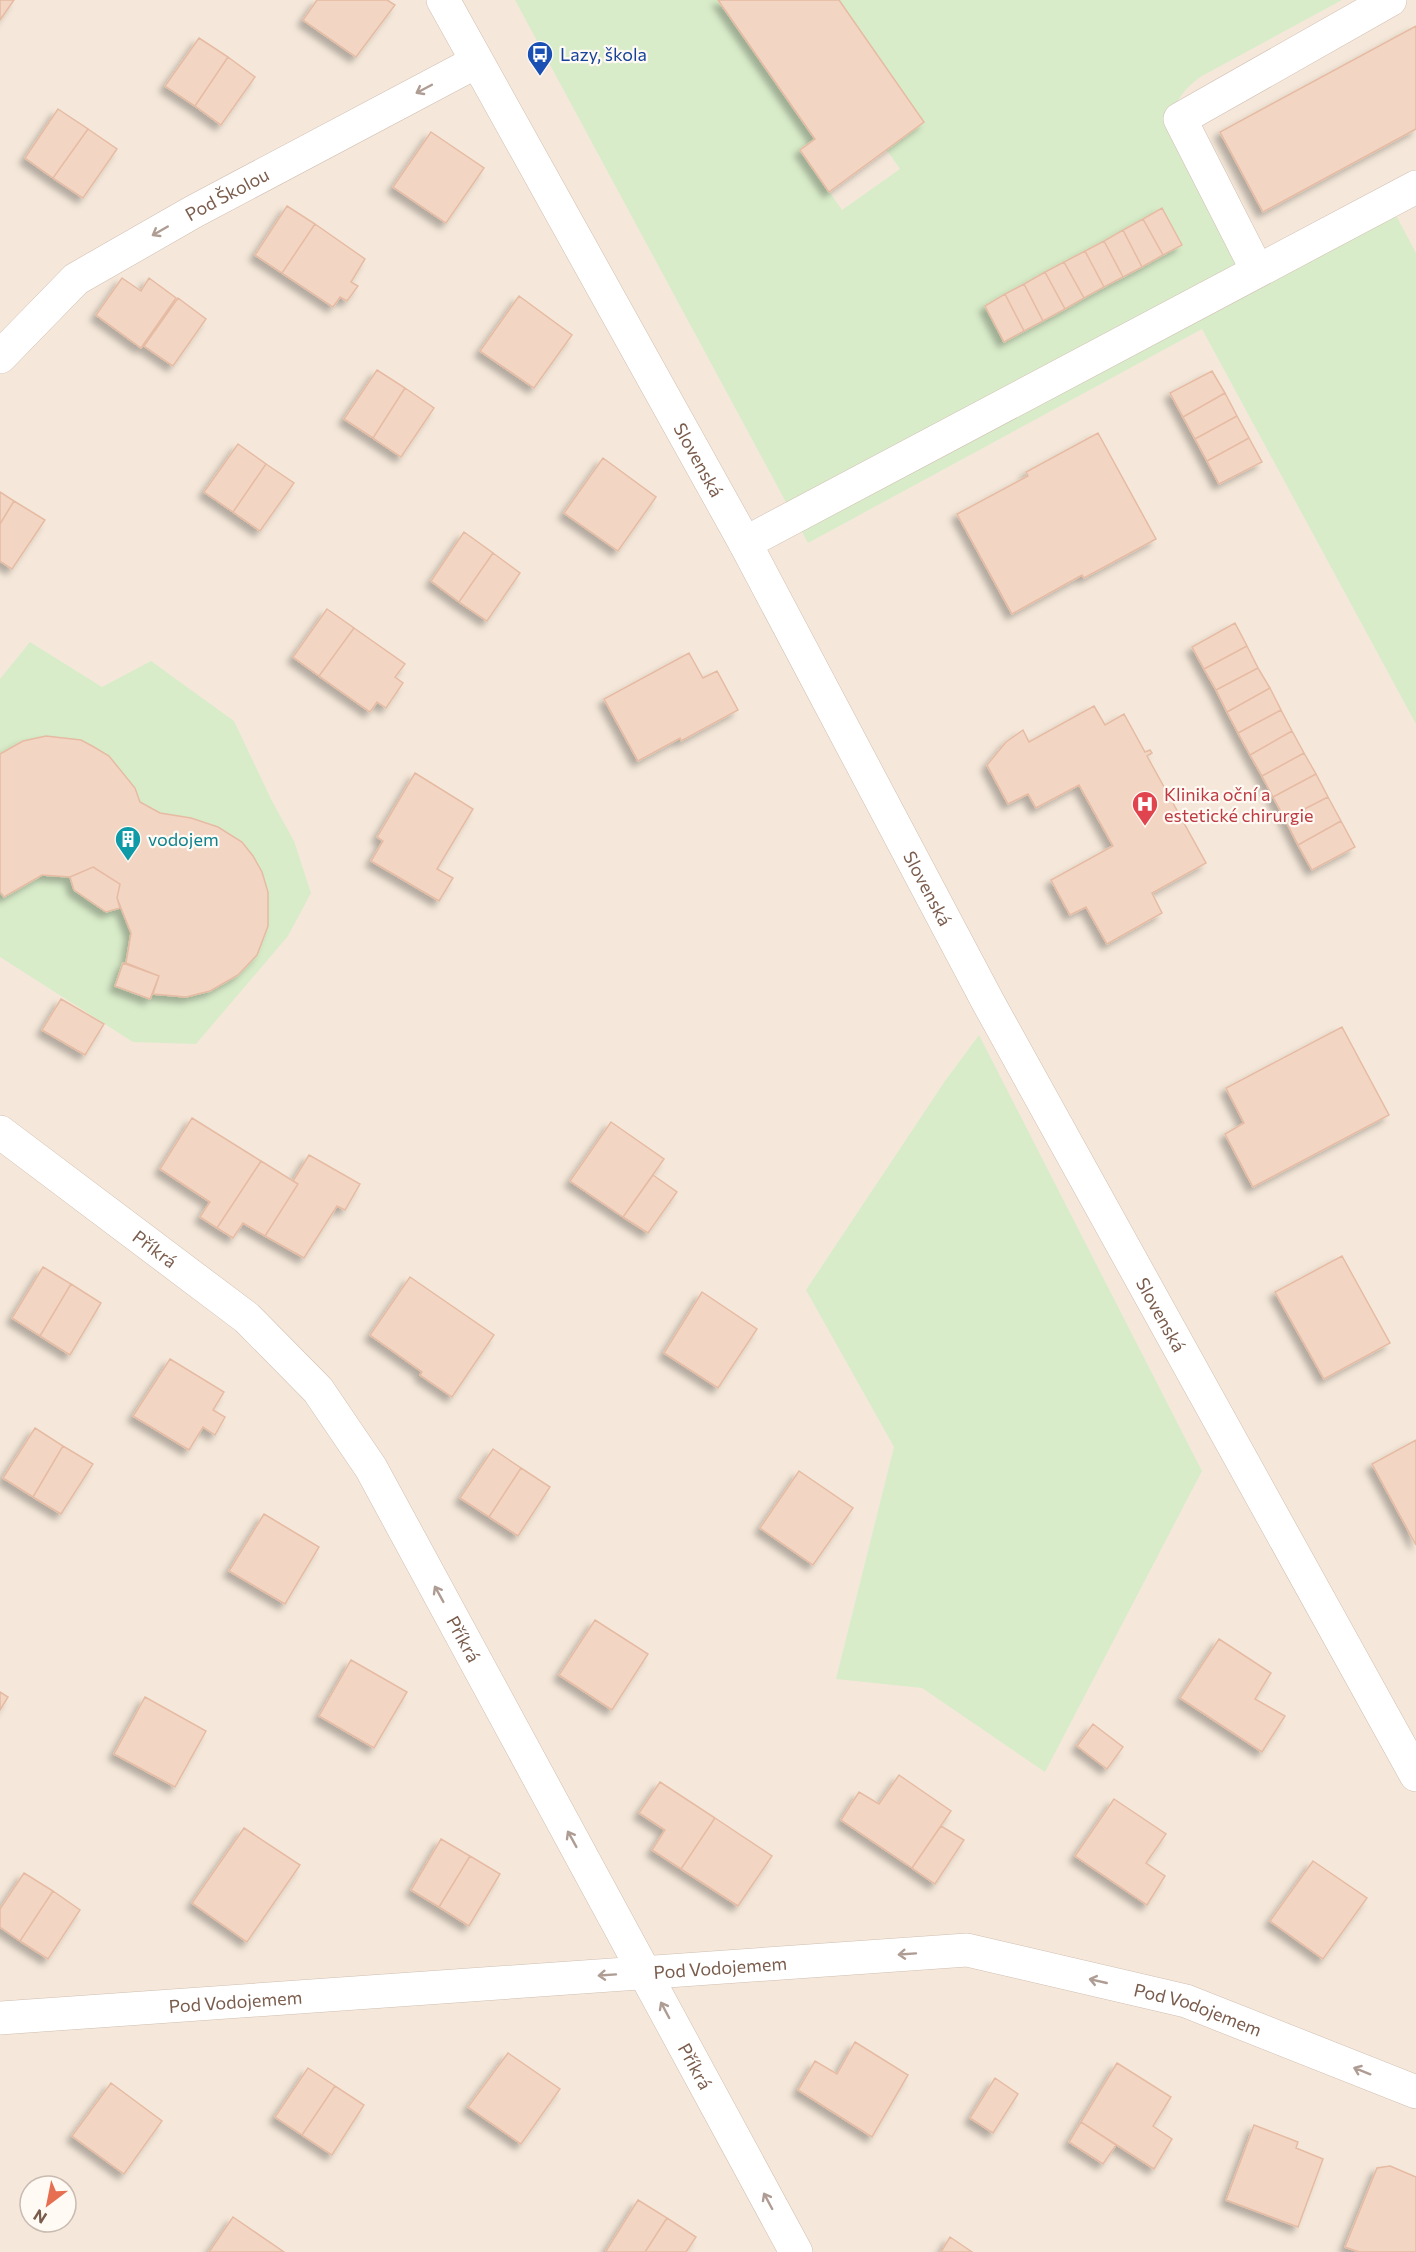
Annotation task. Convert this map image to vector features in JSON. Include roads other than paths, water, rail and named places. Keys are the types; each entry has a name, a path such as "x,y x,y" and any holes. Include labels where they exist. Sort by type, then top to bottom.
{"street":[{"name":"Slovenská","path":"443,0 745,543 992,1007 1416,1775"},
{"path":"1257,270 1180,119 1390,0"},
{"name":"Pod Školou","path":"0,357 76,279 193,212 476,62"},
{"path":"745,543 1416,187"},
{"name":"Příkrá","path":"0,1132 247,1318 318,1390 371,1467 796,2252"},
{"name":"Pod Vodojemem","path":"0,2018 967,1950 1186,2001 1416,2092"}],"place":[{"name":"Lazy, škola","path":"540,77"},
{"name":"Klinika oční a estetické chirurgie","path":"1145,827"},
{"name":"vodojem","path":"128,862"}]}
